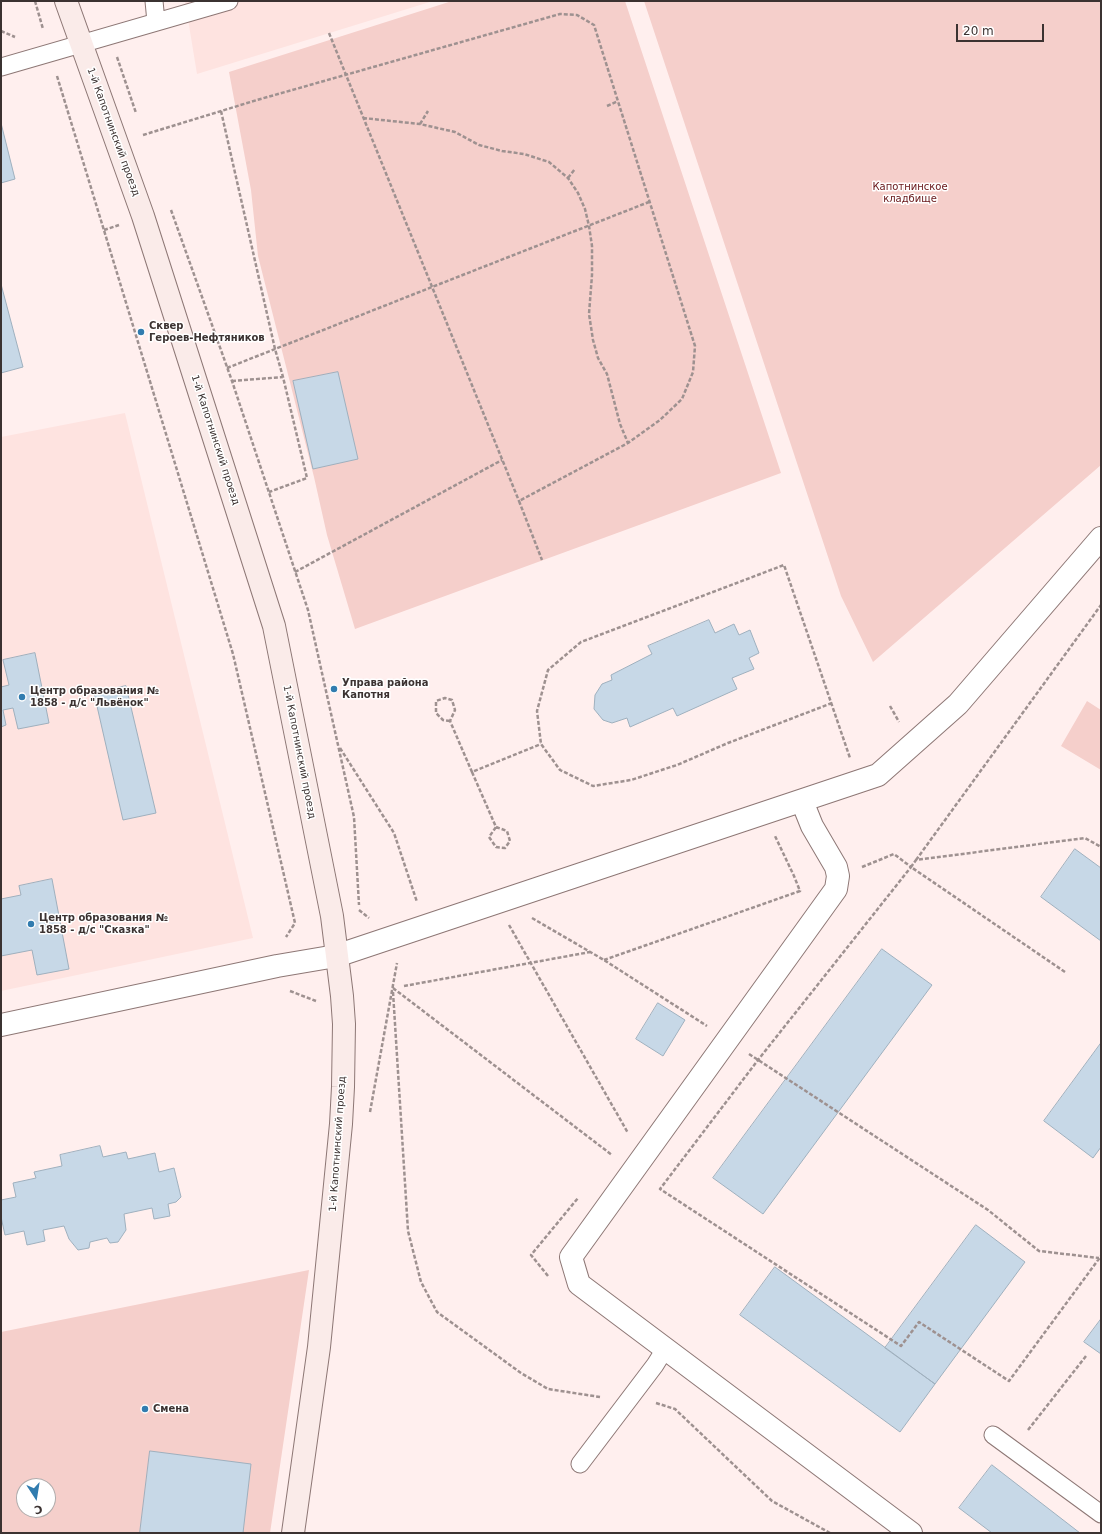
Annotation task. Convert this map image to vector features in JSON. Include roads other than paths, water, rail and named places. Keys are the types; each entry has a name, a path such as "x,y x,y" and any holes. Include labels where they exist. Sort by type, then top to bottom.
{"street":[{"name":"1-й Капотнинский проезд","path":"66,1 143,216 274,626 330,909 342,996 344,1024 341,1124 320,1347 293,1533"},
{"path":"1,1026 277,966 336,956 878,775 958,704 1100,541"},
{"path":"802,801 812,826 836,867 838,876 836,889 571,1257 579,1284 911,1533"}],"lane":[{"path":"154,1 156,22"},
{"path":"1,67 229,1"},
{"path":"580,1464 655,1366 665,1349"},
{"path":"993,1435 1101,1514"}],"place":[{"name":"Сквер Героев-Нефтяников","path":"141,332"},
{"name":"Управа района Капотня","path":"334,689"},
{"name":"Центр образования № 1858 - д/с \"Львёнок\"","path":"22,697"},
{"name":"Центр образования № 1858 - д/с \"Сказка\"","path":"31,924"},
{"name":"Смена","path":"145,1409"}],"park label":[{"name":"Капотнинское кладбище","path":"910,192"}]}
